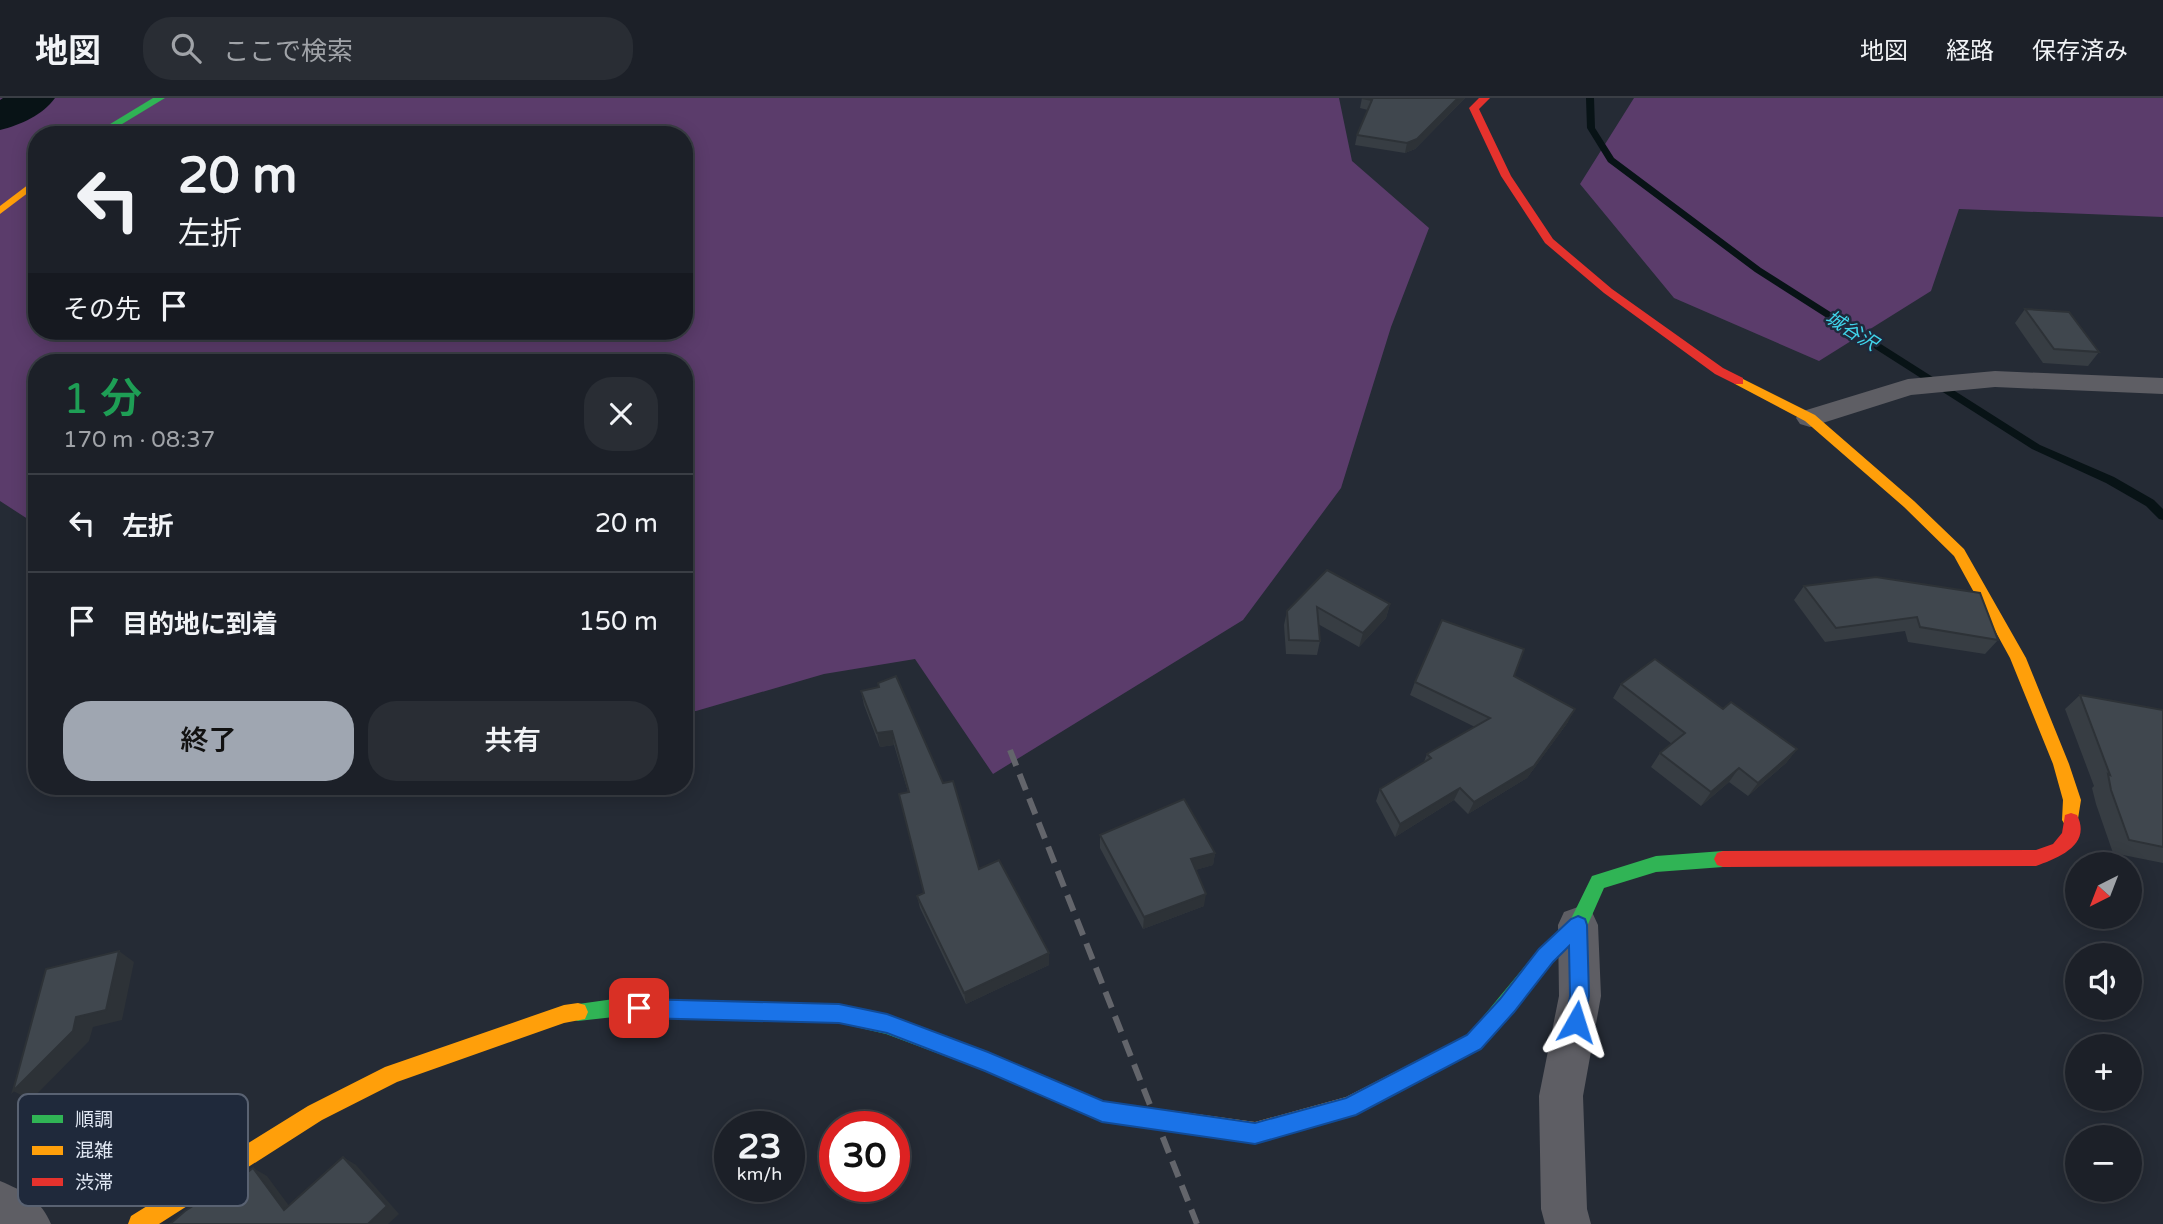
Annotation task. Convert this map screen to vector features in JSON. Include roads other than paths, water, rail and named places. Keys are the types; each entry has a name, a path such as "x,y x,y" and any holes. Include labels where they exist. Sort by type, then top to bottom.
{"main road":[{"path":"112,126 160,98"},
{"path":"248,1155 315,1113 392,1074 564,1014 614,1007 839,1014 887,1024 988,1062 1102,1111 1255,1133 1349,1107 1474,1042 1507,1006 1546,955 1578,925 1598,881 1658,861 1801,857 2036,858 2059,849 2071,836 2072,800 2061,764 2018,658 1959,553 1815,416 1719,371 1608,291 1549,241 1506,176 1485,135 1474,108 1485,98"},
{"path":"0,211 28,188"},
{"path":"139,1224 168,1206"}],"street":[{"path":"1815,416 1908,387 1995,379 2163,386"},
{"path":"1569,1224 1564,1209 1561,1096 1580,996 1578,925"},
{"path":"0,1204 28,1224"}],"waterway":[{"path":"0,117 34,98"},
{"name":"城谷沢","path":"1590,98 1591,128 1611,160 1758,270 2036,447 2110,480 2150,503 2163,516"}],"railway":[{"path":"1010,750 1197,1224"}]}
